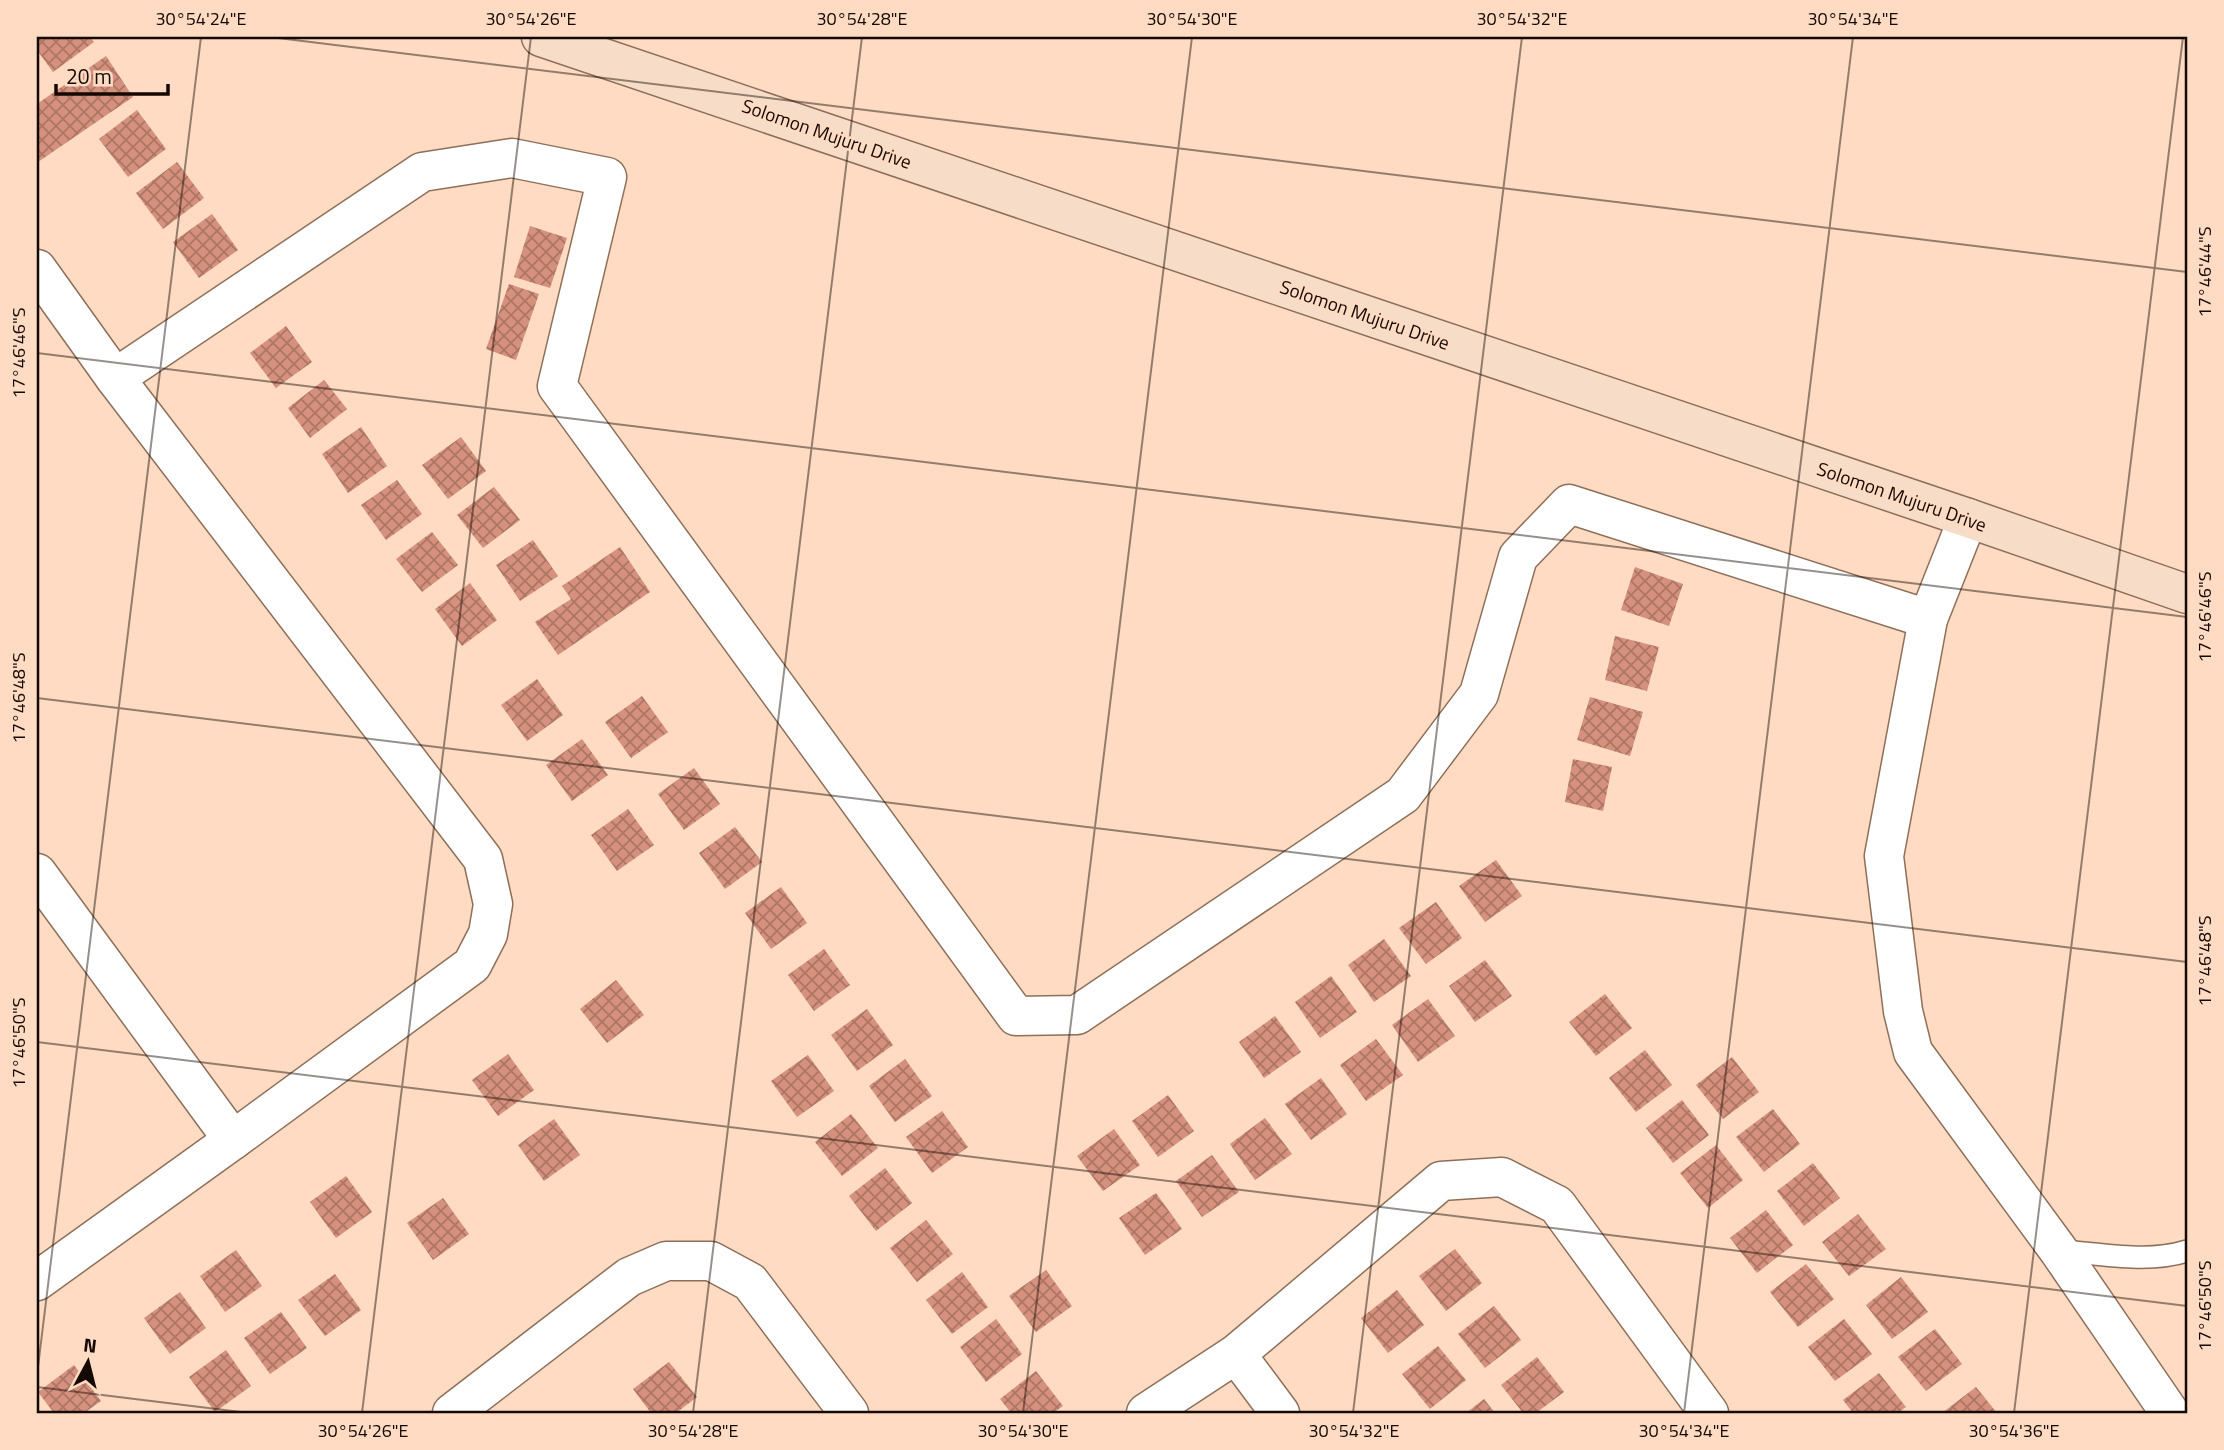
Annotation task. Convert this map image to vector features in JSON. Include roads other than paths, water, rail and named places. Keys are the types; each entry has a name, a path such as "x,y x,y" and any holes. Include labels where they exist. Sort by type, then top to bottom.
{"street":[{"name":"Solomon Mujuru Drive","path":"541,37 2187,594"},
{"path":"115,378 422,172 512,158 607,177 557,386 1016,1016 1077,1015 1403,795 1479,694 1518,557 1569,504 1928,619"},
{"path":"37,270 115,378 483,859 492,904 488,934 472,965 37,1281"},
{"path":"1968,518 1928,619 1884,856 1903,1011 1913,1052 2059,1251 2170,1413"},
{"path":"37,873 233,1140"},
{"path":"1146,1413 1236,1354 1441,1181 1502,1177 1557,1205 1710,1413"},
{"path":"452,1413 629,1278 666,1261 711,1261 750,1282 849,1413"},
{"path":"1236,1354 1280,1413"}],"lane":[{"path":"2059,1251 2134,1258 2175,1255 2187,1251"}]}
